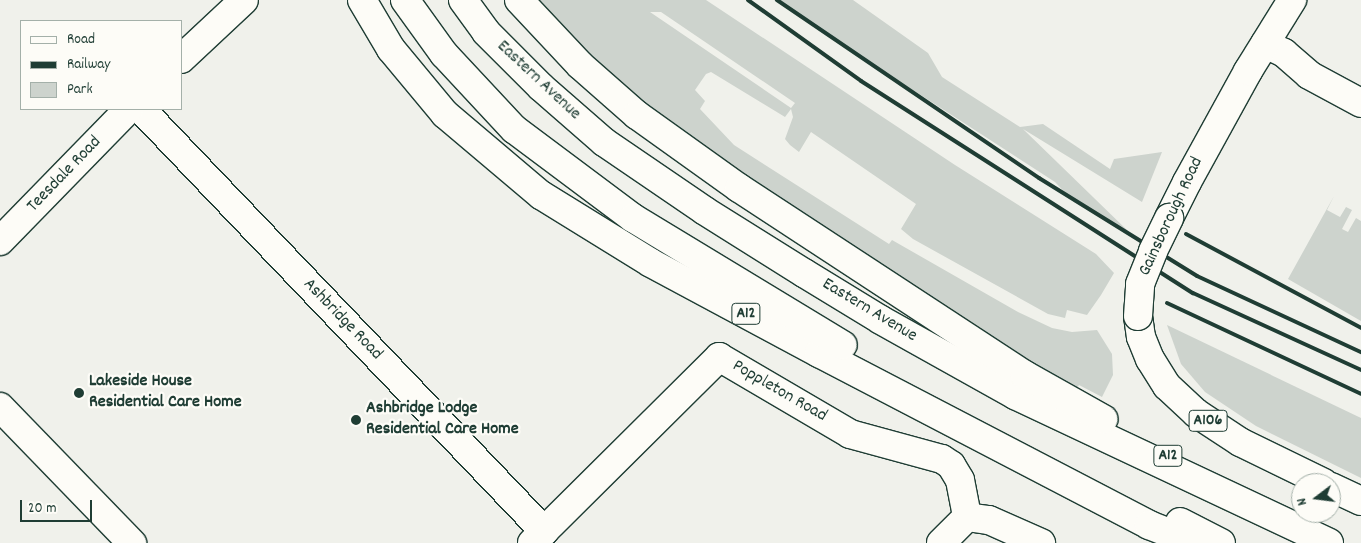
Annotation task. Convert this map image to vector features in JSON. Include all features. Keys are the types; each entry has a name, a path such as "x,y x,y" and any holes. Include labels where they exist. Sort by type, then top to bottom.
{"main road":[{"path":"182,58 244,0"},
{"name":"A12","path":"362,0 391,49 445,114 541,195 651,263 819,353 1149,525 1195,543"},
{"name":"A12","path":"405,0 444,54 514,129 633,218 840,343 996,429 1221,543"},
{"name":"Eastern Avenue","path":"463,0 486,32 541,88 604,142 705,211 881,320 1015,395 1320,539"},
{"name":"A12","path":"519,0 580,65 637,115 738,188 1025,375 1320,539"},
{"name":"Gainsborough Road","path":"1292,0 1248,71 1169,218 1140,284 1138,316 1141,337 1150,359 1167,386 1196,413 1240,442 1304,473"},
{"path":"1265,44 1284,53 1309,75 1361,103"},
{"name":"Teesdale Road","path":"0,241 128,110"},
{"name":"Ashbridge Road","path":"142,110 538,537"},
{"name":"Poppleton Road","path":"538,537 719,357 850,434 942,459 951,465 960,480 967,517"},
{"path":"0,407 132,543"},
{"path":"1341,492 1361,501"},
{"path":"941,543 967,517 989,520 1041,543"}],"green space":[{"path":"532,0 706,0 955,165 1096,254 1114,273 1087,315 1067,310 1065,318 1048,314 913,239 901,229 916,204 811,132 799,152 790,145 785,139 793,117 791,109 785,117 711,72 706,74 695,90 705,101 700,109 734,145 889,244 892,240 1018,312 1052,328 1072,332 1097,330 1112,354 1113,375 1102,397 1079,385 1077,388 1034,366 823,231 622,89","holes":["650,12 661,12 795,103 791,108"]},
{"path":"774,0 853,0 928,53 942,77 1020,127 1043,124 1110,169 1114,159 1162,152 1142,202 1023,129 1128,231 1074,202 1055,182"},
{"path":"1334,196 1327,210 1340,217 1346,207 1352,210 1342,229 1348,232 1356,218 1361,221 1361,321 1288,279"},
{"path":"1167,325 1361,418 1361,478 1256,426 1205,392 1181,364"}],"railway":[{"path":"748,0 861,81 1193,293 1361,370"},
{"path":"777,0 1039,178 1197,276 1361,352"},
{"path":"1186,234 1361,328"},
{"path":"1167,303 1361,394"}],"place":[{"name":"Lakeside House Residential Care Home","path":"79,393"},
{"name":"Ashbridge Lodge Residential Care Home","path":"356,420"}]}
